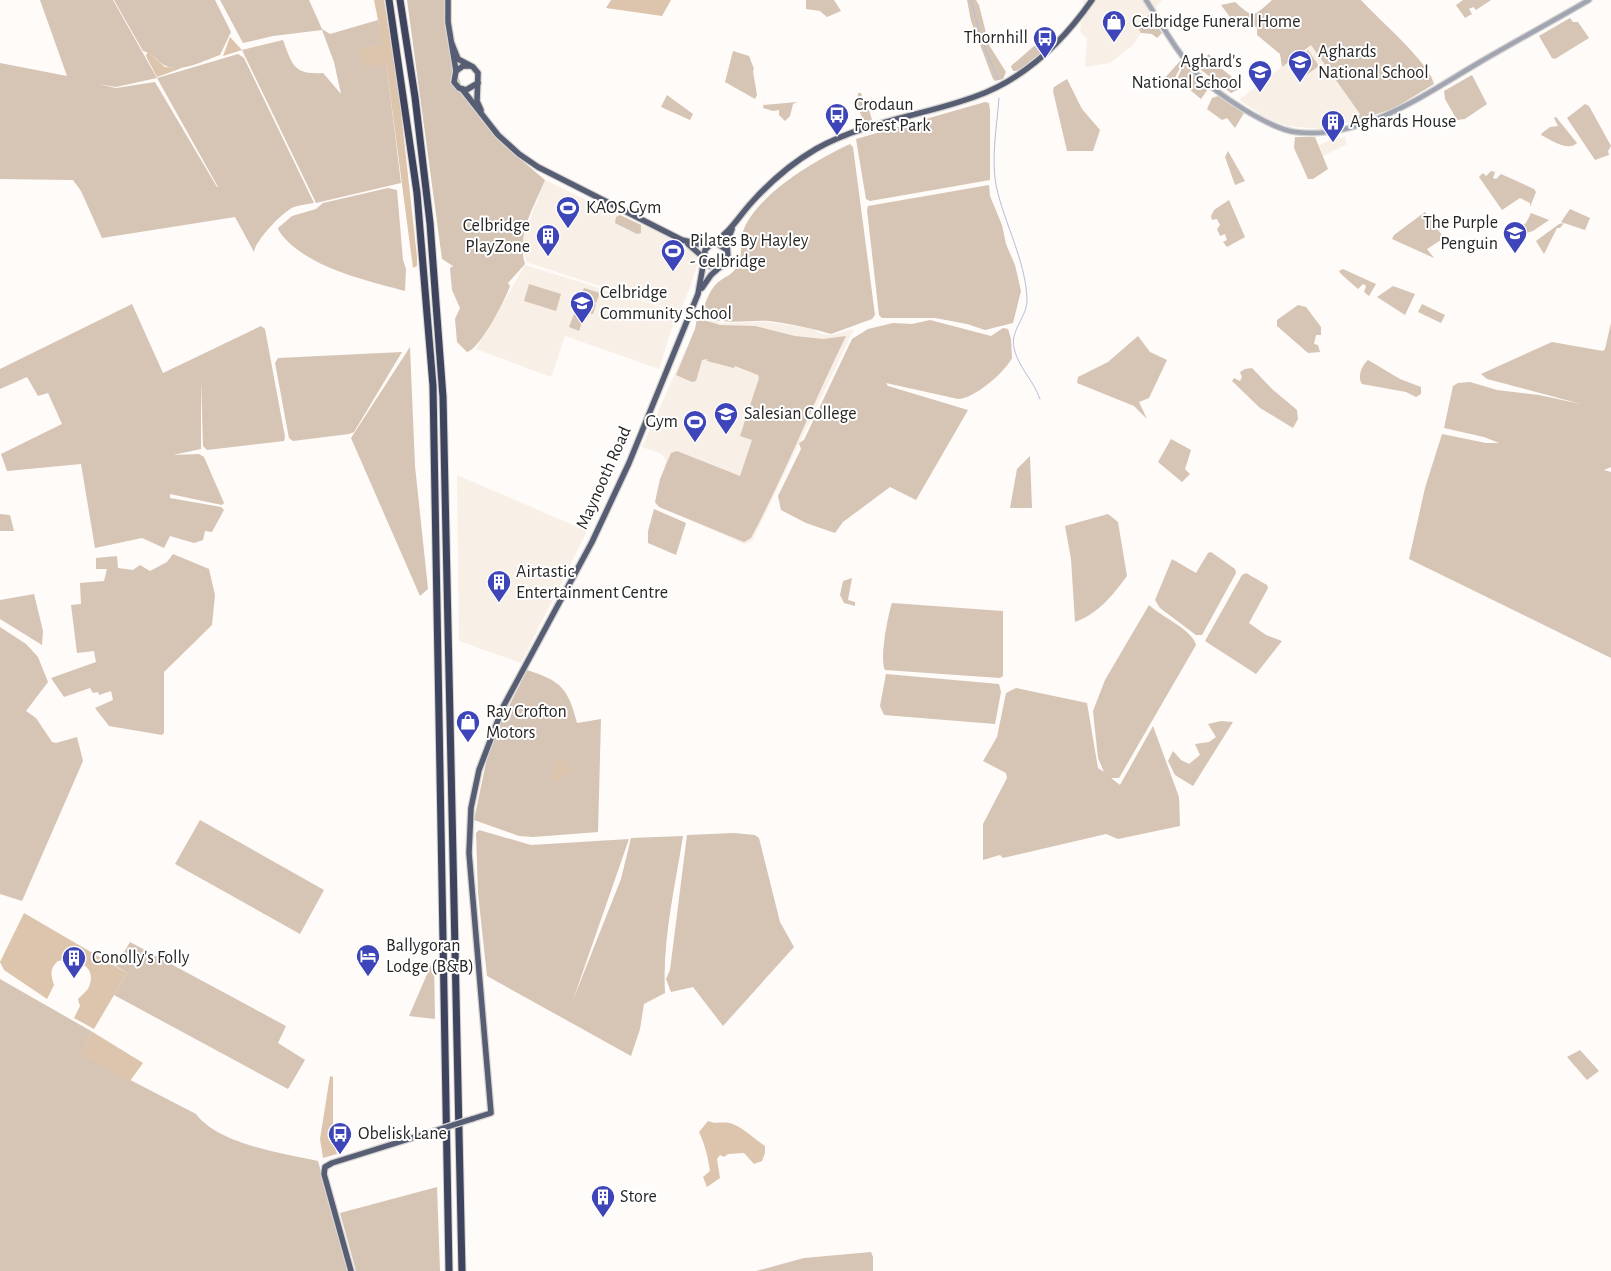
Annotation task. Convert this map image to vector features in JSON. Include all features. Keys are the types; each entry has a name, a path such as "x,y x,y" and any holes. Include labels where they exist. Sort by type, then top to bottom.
{"highway":[{"path":"389,0 418,200 433,386 449,1271"},
{"path":"400,0 415,97 430,223 444,397 462,1271"}],"main road":[{"path":"448,0 456,71 454,82 484,118 519,154 538,167 682,240 699,244 722,245 727,250"},
{"path":"704,259 704,250 726,233 779,175 819,148 869,125 956,103 990,91 1020,75 1060,41 1092,0"},
{"path":"452,44 458,59 471,66 478,73 477,101 484,118"},
{"path":"456,71 463,66 471,66"},
{"path":"462,90 470,90 478,83"},
{"path":"682,240 710,266 720,267 728,260 728,239 743,213"},
{"name":"Maynooth Road","path":"698,294 704,259"},
{"name":"Maynooth Road","path":"352,1271 324,1174 325,1168 332,1163 491,1113 470,874 471,808 479,770 492,732 592,542 622,480 698,294 711,275 720,267"}],"street":[{"path":"1146,0 1191,67 1214,88 1265,123 1294,132 1314,132 1356,125 1399,111 1589,0"}],"shaded area":[{"path":"40,0 113,0 157,78 238,54 244,58 314,203 294,207 283,214 264,234 254,252 235,217 102,238 81,191 73,180 0,179 0,63 67,76","holes":["157,78 218,187 155,82 116,88 98,84 116,87"]},
{"path":"114,0 215,0 231,32 220,55 186,67 172,68 143,51"},
{"path":"220,0 309,0 322,29 330,34 378,20 384,46 366,47 386,62 401,183 316,203 242,50 283,40 289,56 296,67 306,72 323,73 341,94 334,62 322,30 273,36 243,43"},
{"path":"374,0 384,0 399,94 417,257 417,266 413,268 386,63 364,68 359,53 365,47 383,45"},
{"path":"407,0 444,0 446,25 452,55 466,97 497,136 545,180 524,232 523,253 525,264 508,283 510,286 507,293 485,333 472,349 467,352 457,342 455,319 460,308 452,290 450,268 453,266 442,259"},
{"path":"611,0 671,0 662,16 606,8"},
{"path":"806,0 834,0 841,11 827,17 820,11 806,9"},
{"path":"967,0 976,0 979,5 989,45 1006,72 1003,79 995,81 993,79 971,21"},
{"path":"1083,0 1162,0 1138,28 1141,33 1132,46 1110,63 1085,67 1087,38 1080,32 1081,23 1085,16"},
{"path":"1272,0 1361,0 1414,53 1430,75 1434,84 1393,109 1357,120 1360,114 1311,45 1282,67 1280,54 1257,35 1257,28 1249,20 1238,28 1221,5 1235,2 1246,11 1254,14"},
{"path":"1463,0 1491,0 1476,10 1473,7 1469,9 1472,14 1465,18 1456,5"},
{"path":"1149,14 1162,33 1157,38 1152,34 1141,33 1138,28"},
{"path":"1570,18 1573,22 1578,22 1589,38 1555,59 1552,58 1539,36"},
{"path":"230,37 242,50 223,56"},
{"path":"1057,37 1023,68 1013,71 1011,66 1041,40"},
{"name":"Aghards National School","path":"1311,44 1360,114 1357,120 1321,129 1288,126 1264,117 1241,101 1240,99"},
{"path":"1308,50 1319,66 1306,75 1294,60"},
{"path":"733,51 749,56 754,69 757,95 755,99 725,82"},
{"path":"148,52 165,67 182,68 157,77 147,58"},
{"path":"1209,54 1213,60 1210,63 1213,67 1217,65 1241,84 1241,88 1231,93 1196,66"},
{"path":"1181,60 1183,63 1173,81 1162,81"},
{"path":"1184,64 1208,89 1201,99 1177,79"},
{"path":"1472,75 1487,104 1465,119 1457,120 1445,99 1444,91"},
{"path":"1067,79 1082,109 1100,130 1093,151 1067,151 1053,91 1054,87"},
{"path":"858,93 861,93 865,106 868,106 872,120 866,122 860,113"},
{"path":"667,95 693,114 690,120 661,107"},
{"path":"1218,96 1244,113 1235,128 1227,118 1222,120 1207,109 1212,98"},
{"path":"764,102 764,105 797,102 793,104 790,116 785,121 779,115 779,110 773,111 763,108"},
{"path":"985,102 989,103 990,110 990,180 870,201 866,199 856,139"},
{"path":"1585,104 1589,106 1611,146 1608,151 1609,155 1595,160 1567,118"},
{"path":"1556,117 1577,143 1564,146 1541,135 1550,127 1558,126 1554,118"},
{"path":"1295,137 1315,137 1328,169 1313,179 1308,179 1294,148"},
{"path":"1345,137 1347,144 1323,156 1319,145 1330,140"},
{"path":"850,144 853,147 875,315 872,319 831,334 801,326 770,321 734,322 716,320 701,314 714,286 731,274 737,266 744,229 751,216 762,203 806,168"},
{"path":"1228,151 1245,181 1235,185 1225,157"},
{"path":"1491,171 1495,172 1493,178 1496,179 1501,174 1534,189 1536,192 1530,207 1530,203 1520,198 1502,210 1479,177 1483,173 1486,176"},
{"path":"545,180 598,206 654,230 693,252 699,261 679,312 526,262 522,240"},
{"path":"989,185 990,196 1002,225 1021,291 1013,323 985,330 967,324 935,318 882,318 879,315 868,206"},
{"path":"388,188 397,190 403,260 406,269 405,291 354,277 319,263 290,243 279,231 278,228 292,216 316,209 323,203"},
{"path":"1229,200 1245,237 1227,247 1223,242 1227,240 1225,234 1220,236 1217,229 1220,225 1217,219 1212,220 1211,216 1214,210"},
{"path":"1570,209 1590,218 1585,230 1561,222"},
{"path":"1425,212 1444,238 1427,249 1434,258 1392,239 1394,235"},
{"path":"1531,213 1549,220 1533,231 1517,236 1517,230 1526,223"},
{"path":"620,215 641,225 641,233 637,234 615,223 616,217"},
{"path":"1564,223 1560,228 1557,228 1544,254 1536,241 1559,224"},
{"name":"Celbridge Community School","path":"525,265 677,312 659,369 565,336 551,377 476,349"},
{"path":"1343,269 1376,284 1369,296 1364,292 1366,286 1363,284 1358,289 1341,274 1339,271"},
{"path":"529,284 561,294 556,311 524,301"},
{"path":"1393,286 1415,294 1405,315 1377,297"},
{"path":"584,288 600,293 596,303 580,297"},
{"path":"580,299 596,304 593,314 586,312 579,331 569,327"},
{"path":"132,304 163,373 261,326 265,329 285,437 284,441 207,450 203,446 201,379 201,449 173,455 199,454 204,457 224,503 222,505 170,494 170,498 221,507 224,510 212,532 205,531 203,540 194,543 170,536 164,548 142,538 95,548 81,464 7,471 1,454 62,424 48,393 38,396 27,377 0,389 0,369"},
{"path":"1422,304 1445,315 1441,323 1418,312"},
{"path":"1298,305 1306,307 1321,327 1321,335 1316,335 1314,344 1318,345 1320,352 1308,353 1277,326 1277,320"},
{"name":"Salesian College","path":"698,317 723,323 768,322 813,329 821,334 833,335 854,329 752,541 744,544 655,504 666,461 662,454 642,447 695,329"},
{"name":"Salesian College","path":"697,318 720,325 755,326 795,336 823,339 846,336 764,513 751,538 744,542 659,507 655,502 660,479 671,453 677,451 740,476 752,440 740,436 759,378 758,375 735,366 734,368 707,361 707,359 702,360 696,381 692,382 676,375 695,329"},
{"path":"930,320 991,336 1003,328 1008,329 1011,339 1012,358 1003,370 988,384 965,398 958,399 886,383 888,386 968,410 916,500 890,487 843,522 835,533 806,523 781,510 778,496 801,449 799,443 804,440 852,339 868,329 893,323 912,324"},
{"path":"1611,323 1611,467 1604,470 1611,472 1611,658 1409,559 1425,488 1442,434 1486,443 1499,443 1484,437 1444,428 1453,386 1458,383 1470,382 1497,390 1539,395 1581,404 1487,379 1481,374 1552,342 1603,351"},
{"path":"1138,336 1150,352 1167,360 1149,398 1139,402 1147,419 1134,406 1077,383 1078,377 1108,362"},
{"path":"410,347 415,466 428,589 420,596 351,438"},
{"path":"402,352 354,432 293,441 289,438 275,363 278,358"},
{"path":"1368,360 1400,379 1421,387 1421,394 1416,397 1406,392 1362,384 1360,378 1361,371"},
{"path":"1252,368 1272,389 1297,410 1298,419 1293,428 1260,408 1232,381 1234,378 1240,381 1242,377 1240,372"},
{"path":"1171,439 1191,450 1185,469 1190,474 1182,482 1158,462"},
{"path":"1030,456 1032,508 1010,508 1017,469"},
{"path":"457,475 587,531 521,663 459,641"},
{"path":"654,509 686,523 676,555 648,543 648,531"},
{"path":"0,514 10,515 14,531 0,531"},
{"path":"1108,514 1118,522 1127,576 1098,609 1075,622 1071,559 1065,526"},
{"path":"1211,552 1235,569 1236,573 1202,635 1196,635 1160,608 1155,600 1172,559 1196,573 1208,553"},
{"path":"173,554 209,569 215,595 212,625 164,672 164,733 162,735 109,726 95,708 113,700 111,691 99,695 98,692 93,693 90,688 64,697 51,678 96,662 94,651 77,653 71,605 81,604 80,583 104,581 107,569 96,569 96,558 117,556 118,568 133,570 140,565 150,571 167,562"},
{"path":"1246,573 1267,585 1268,588 1249,623 1266,635 1282,641 1256,674 1205,641 1242,575"},
{"path":"852,578 848,600 855,602 855,606 844,603 840,595 843,581"},
{"path":"34,594 43,631 42,645 0,619 0,600"},
{"path":"892,603 1003,611 1003,676 1000,678 885,670 883,657 886,626"},
{"path":"1149,605 1189,634 1194,639 1196,645 1119,778 1111,778 1120,785 1153,726 1179,797 1180,826 1118,839 1106,834 1003,858 1000,855 983,860 983,824 1007,778 1006,773 983,761 997,737 1006,693 1016,688 1087,703 1098,768 1104,772 1098,758 1093,711 1105,680"},
{"path":"0,627 26,644 38,657 48,682 26,711 36,718 52,742 56,743 77,737 83,761 22,901 0,894"},
{"path":"527,670 548,678 561,687 574,711 577,723 601,719 598,832 533,837 519,836 474,820 487,758 494,736"},
{"path":"886,674 999,684 1001,692 995,724 884,715 880,706"},
{"path":"1221,721 1233,722 1193,786 1175,775 1168,761 1173,751 1181,760 1189,764 1200,755 1195,744 1209,742 1216,737 1208,724"},
{"path":"563,760 571,769 558,781 552,778 552,772 556,769 557,761"},
{"path":"200,820 324,890 300,934 175,864"},
{"path":"479,830 531,845 629,839 573,1000 621,879 631,838 683,836 667,934 665,993 644,1004 640,1029 631,1056 487,976 478,893 476,833"},
{"path":"734,833 755,835 759,838 780,922 794,947 723,1026 693,987 671,992 666,979 670,970 687,835"},
{"path":"24,913 127,973 94,1029 74,1018 80,1006 78,999 89,987 91,979 90,973 83,965 71,961 58,961 52,969 54,985 47,999 4,970 0,962"},
{"path":"130,942 286,1026 278,1043 305,1060 288,1089 114,995 127,973 116,966"},
{"path":"434,958 435,1019 409,1016"},
{"path":"0,979 91,1031 82,1055 196,1114 219,1133 269,1151 318,1161 349,1271 0,1271"},
{"path":"91,1031 143,1063 130,1081 81,1055"},
{"path":"1580,1050 1599,1071 1587,1080 1567,1057"},
{"path":"330,1076 333,1077 333,1136 337,1154 323,1158 320,1139"},
{"path":"708,1121 732,1124 765,1146 762,1161 754,1164 744,1153 728,1154 724,1157 720,1155 717,1159 720,1178 707,1187 703,1177 710,1171 706,1151 699,1132"},
{"path":"437,1187 440,1271 356,1271 340,1213"},
{"path":"871,1252 873,1271 756,1271 804,1258"}],"waterway":[{"path":"971,0 981,38 998,79"},
{"path":"999,98 994,153 996,185 1022,269 1027,298 1027,305 1013,341 1016,355 1040,399"}],"place":[{"name":"Celbridge Funeral Home","path":"1114,43"},
{"name":"Thornhill","path":"1045,59"},
{"name":"Aghards National School","path":"1300,83"},
{"name":"Aghard's National School","path":"1260,93"},
{"name":"Crodaun Forest Park","path":"837,136"},
{"name":"Aghards House","path":"1333,143"},
{"name":"KAOS Gym","path":"568,229"},
{"name":"The Purple Penguin","path":"1515,254"},
{"name":"Celbridge PlayZone","path":"548,257"},
{"name":"Pilates By Hayley - Celbridge","path":"673,272"},
{"name":"Celbridge Community School","path":"582,324"},
{"name":"Salesian College","path":"726,435"},
{"name":"Gym","path":"695,443"},
{"name":"Airtastic Entertainment Centre","path":"499,603"},
{"name":"Ray Crofton Motors","path":"468,743"},
{"name":"Ballygoran Lodge (B&B)","path":"368,977"},
{"name":"Conolly's Folly","path":"74,979"},
{"name":"Obelisk Lane","path":"340,1155"},
{"name":"Store","path":"603,1218"}]}
